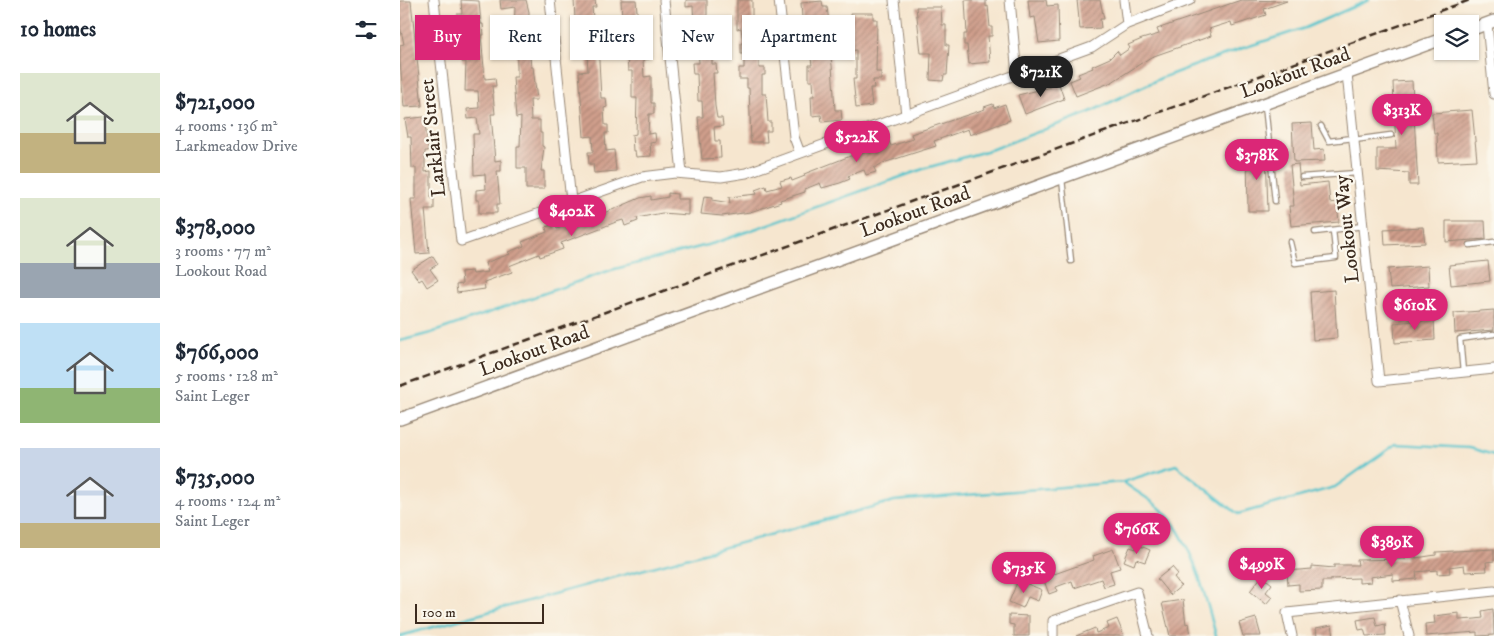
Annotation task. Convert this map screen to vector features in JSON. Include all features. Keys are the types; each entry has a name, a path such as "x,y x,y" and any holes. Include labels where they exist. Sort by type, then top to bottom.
{"street":[{"name":"Larklair Street","path":"434,0 461,242 572,201"},
{"path":"550,0 572,201 642,177 682,174 711,177 734,176 1092,47 1127,24 1190,0"},
{"path":"664,0 682,174"},
{"path":"779,0 794,137 800,153"},
{"path":"894,0 906,115"},
{"path":"1010,0 1017,75"},
{"path":"1124,0 1127,24"},
{"path":"1490,22 1494,94"},
{"name":"Lookout Road","path":"400,419 1434,42"},
{"name":"Lookout Way","path":"1346,74 1379,381 1463,372"},
{"path":"1463,372 1494,369"},
{"path":"1292,636 1287,613 1494,591"},
{"path":"1053,636 1053,621 1137,592 1148,636"},
{"path":"1400,600 1409,636"}],"lane":[{"path":"1264,104 1275,201"},
{"path":"1321,126 1329,141 1391,136"},
{"path":"1302,177 1357,173"},
{"path":"1062,178 1071,261"},
{"path":"1315,232 1363,226"},
{"path":"1290,242 1295,263 1336,258 1333,230"},
{"path":"1470,245 1494,242"},
{"path":"1463,372 1460,339 1494,334"}],"building":[{"path":"461,0 479,1 484,35 481,35 485,79 495,78 496,86 492,86 495,114 491,114 495,161 501,160 501,171 497,171 500,204 497,204 497,213 479,213 479,200 476,200 476,190 486,189 485,174 474,175 473,134 479,134 477,118 468,119 467,109 479,108 478,91 465,91 466,62 462,62 462,60 480,60 480,15 457,14 462,14"},
{"path":"500,0 526,0 529,15 515,15 515,7 501,9"},
{"path":"574,0 595,0 596,7 592,7 593,15 575,15"},
{"path":"621,0 636,0 637,15 622,15"},
{"path":"686,0 707,0 707,15 693,15 693,6 686,7"},
{"path":"737,0 752,0 752,15 742,15 742,36 741,28 737,29"},
{"path":"965,0 986,0 990,27 992,27 992,36 988,36 990,62 969,64 967,45 964,45 964,34 967,34"},
{"path":"1028,0 1046,0 1047,6 1058,5 1059,41 1039,43 1035,17 1030,18"},
{"path":"1077,0 1100,0 1104,19 1100,19 1101,28 1080,29"},
{"path":"1241,0 1287,1 1264,9 1266,15 1232,26 1231,22 1209,29 1211,36 1151,57 1112,82 1076,96 1070,81 1080,77 1078,74 1110,58 1117,51 1120,55 1130,48 1128,45 1159,34 1157,29"},
{"path":"400,1 411,1 415,60 417,60 422,106 404,107 400,45 404,44 400,26"},
{"path":"822,1 823,7 827,7 828,15 802,15 801,3"},
{"path":"916,7 941,7 942,25 946,25 946,45 949,45 947,75 944,75 943,81 930,80 931,53 921,53"},
{"path":"851,13 873,13 873,19 877,19 876,72 881,72 881,80 873,80 874,88 870,88 872,106 856,108 853,79 856,79 855,15 851,15"},
{"path":"517,60 530,60 537,100 530,100 531,120 540,120 540,133 542,133 542,146 544,147 541,171 544,171 544,189 526,189 526,168 517,168 517,146 520,146 521,117 516,118 513,77 517,77"},
{"path":"587,60 599,60 601,98 606,98 607,107 604,108 605,125 608,125 608,133 605,133 606,151 614,150 616,171 594,173 593,164 589,164 588,152 593,152 592,136 584,137 579,72 588,71"},
{"path":"627,60 643,60 644,77 651,76 651,103 654,103 654,114 649,114 648,134 655,133 656,142 650,143 651,156 636,157 635,151 633,151 632,135 636,134 637,98 632,98 632,71 628,71"},
{"path":"699,60 712,60 712,64 716,64 717,73 713,73 715,106 717,118 722,118 723,126 714,127 715,141 720,141 721,158 702,159 698,117 703,117 702,101 698,101 697,74 693,74 692,63 699,63"},
{"path":"744,60 759,60 759,68 765,68 765,75 762,75 762,94 766,94 768,122 771,122 771,131 766,131 767,142 751,142 749,88 747,88 747,79 739,79 739,68 744,68"},
{"path":"811,60 831,60 835,110 841,110 842,120 822,122 821,115 812,116 811,96 814,96 813,81 809,81 809,65 812,65"},
{"path":"1058,81 1064,99 1025,114 1018,95 1051,87 1050,84"},
{"path":"1412,81 1418,185 1409,185 1409,173 1377,171 1377,149 1396,149 1393,82"},
{"path":"993,104 994,108 1005,104 1010,120 970,135 968,129 934,141 936,146 883,163 874,168 876,172 866,175 864,170 848,176 850,179 822,188 820,183 805,189 805,192 780,200 781,202 750,212 722,216 701,214 704,196 713,197 712,200 730,203 729,197 757,194 755,190 766,186 767,190 782,186 780,181 791,178 792,181 805,176 804,174 889,141 891,146 913,139 911,134 985,109 984,107"},
{"path":"1472,110 1477,160 1438,162 1437,133 1434,133 1432,113"},
{"path":"424,117 428,151 425,151 425,172 431,171 431,198 434,198 434,209 425,209 429,253 416,254 411,199 416,199 416,168 412,168 411,137 408,137 405,119"},
{"path":"1312,123 1314,150 1324,149 1325,161 1294,162 1292,124"},
{"path":"1266,151 1268,211 1248,211 1247,152"},
{"path":"1298,164 1300,185 1328,182 1330,203 1337,202 1339,222 1291,226 1289,206 1294,206 1290,165"},
{"path":"668,193 677,194 677,199 688,199 688,215 662,213 637,218 638,221 625,226 623,220 616,222 561,243 563,249 540,257 539,254 509,266 512,272 484,282 485,289 457,293 456,285 462,284 461,272 472,271 473,274 488,272 485,263 510,254 508,252 524,246 522,242 547,232 546,227 555,224 557,229 640,198 651,196 651,200 668,197"},
{"path":"1446,221 1485,221 1486,239 1446,242"},
{"path":"1423,227 1425,243 1385,245 1384,229"},
{"path":"433,256 438,264 430,269 438,280 427,287 422,279 419,281 411,270"},
{"path":"1488,261 1490,281 1451,285 1449,265"},
{"path":"1428,266 1429,286 1390,289 1388,269"},
{"path":"1334,290 1337,338 1313,340 1310,292"},
{"path":"1494,310 1494,330 1455,333 1454,313"},
{"path":"1434,319 1435,340 1395,343 1394,323"},
{"path":"1138,545 1150,550 1145,562 1136,559 1134,565 1124,561 1130,547 1136,549"},
{"path":"1113,549 1120,568 1110,571 1114,584 1104,587 1101,579 1074,588 1072,581 1056,587 1057,591 1049,594 1043,578 1094,560 1093,556"},
{"path":"1494,549 1494,561 1486,562 1487,571 1465,572 1464,565 1449,567 1450,573 1437,574 1437,570 1416,572 1417,579 1393,581 1393,574 1370,577 1371,582 1359,583 1359,578 1331,579 1331,581 1322,581 1322,590 1299,591 1299,584 1288,585 1287,571 1312,569 1312,566 1334,568 1334,565 1358,565 1357,560 1405,559 1405,554 1415,553 1416,558 1436,555 1436,552"},
{"path":"1172,567 1178,574 1174,577 1181,586 1170,595 1157,579"},
{"path":"1262,576 1272,584 1266,592 1272,597 1266,604 1250,591"},
{"path":"1018,580 1042,590 1038,601 1028,597 1023,608 1009,602"},
{"path":"1183,600 1186,624 1189,623 1191,636 1170,636 1162,603"},
{"path":"1493,609 1494,635 1477,636 1477,632 1426,636 1425,624 1435,623 1434,616 1459,613 1459,620 1475,619 1483,618 1482,611"},
{"path":"1009,615 1029,616 1029,636 1014,636 1014,625 1009,624"},
{"path":"1375,617 1377,626 1385,624 1386,635 1366,636 1364,629 1359,630 1357,620"},
{"path":"1256,618 1261,636 1243,636 1239,623"},
{"path":"1117,619 1124,636 1076,636 1095,628 1096,633 1109,628 1107,623"},
{"path":"1332,625 1334,636 1317,636 1316,628"}],"waterway":[{"path":"400,341 431,333 611,270 715,243 926,168 990,150 1088,113 1161,78 1305,28 1369,0"},
{"path":"400,636 894,501 1123,482 1176,465 1238,514 1335,487 1396,444 1470,448 1494,455"},
{"path":"1123,482 1161,509 1181,535 1196,568 1216,636"}],"railway":[{"path":"400,386 1470,0"}]}
